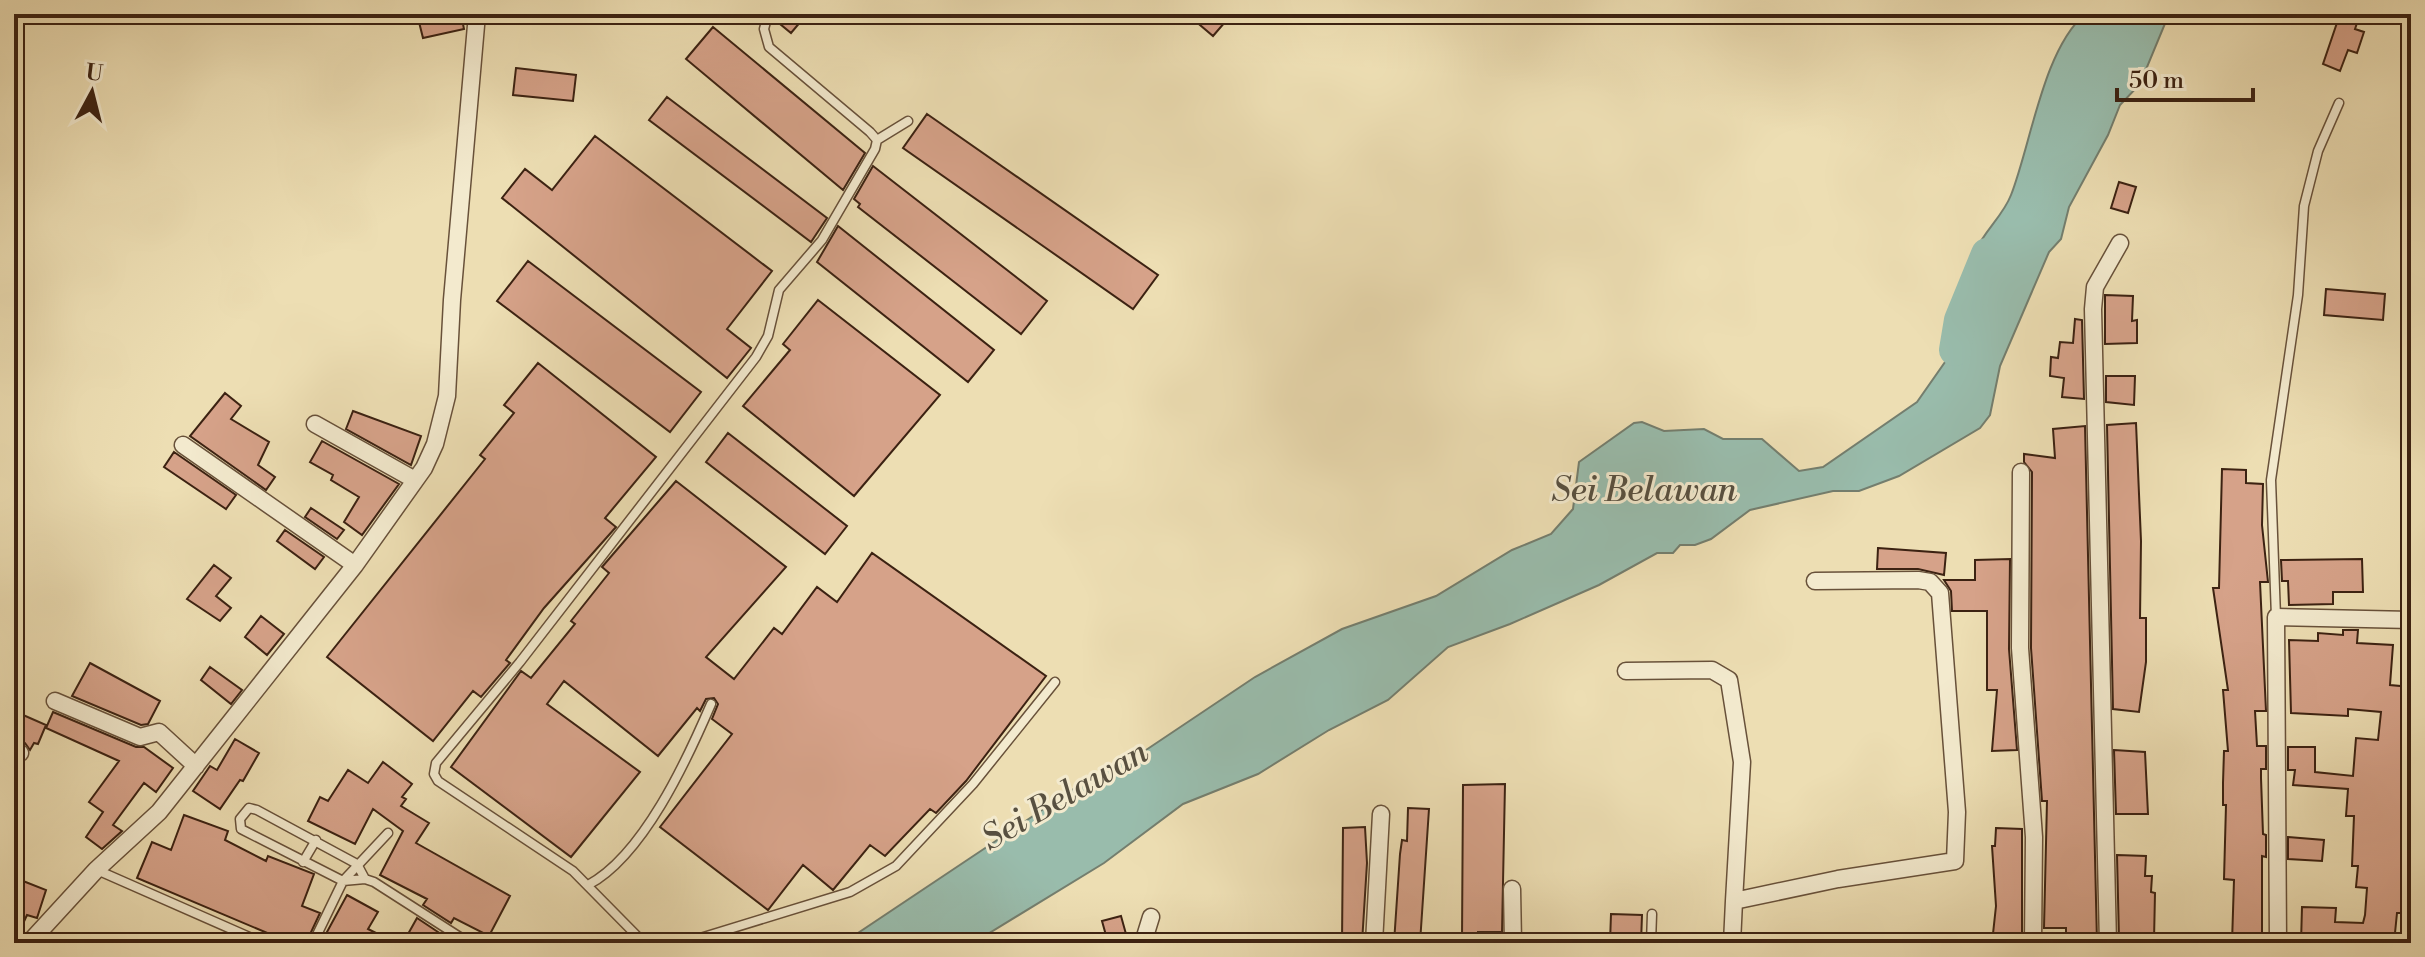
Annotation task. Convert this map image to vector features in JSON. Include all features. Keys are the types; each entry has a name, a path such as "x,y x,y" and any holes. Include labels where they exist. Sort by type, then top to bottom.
{"street":[{"path":"29,943 96,870 159,812 355,565 415,480 435,444 447,396 452,300 477,14"},
{"path":"2108,943 2093,309 2095,287 2120,243"},
{"path":"315,424 415,480"},
{"path":"183,445 355,565"},
{"path":"2021,472 2020,648 2034,837 2033,943"},
{"path":"1734,901 1838,879 1955,861 1957,812 1940,593 1930,582 1918,580 1815,581"},
{"path":"2278,943 2276,617 2411,620"},
{"path":"1626,671 1712,670 1729,680 1742,762 1732,943"},
{"path":"55,701 140,737 159,732 196,766"},
{"path":"1374,943 1381,814"},
{"path":"1512,889 1513,943"},
{"path":"1143,943 1151,917"}],"lane":[{"path":"768,14 764,29 769,47 877,140"},
{"path":"2276,617 2271,480 2298,295 2304,206 2318,151 2339,103"},
{"path":"644,943 573,871 438,781 434,774 436,763 520,662 756,357 768,336 779,290 822,240 877,140 908,121"},
{"path":"684,943 850,892 896,866 973,784 1055,682"},
{"path":"588,885 602,878 633,847 711,704"},
{"path":"365,879 343,881 303,862 241,829 240,819 252,808 316,840 357,864 365,879 466,941"},
{"path":"313,943 343,881 388,833"},
{"path":"303,862 316,840"},
{"path":"96,870 263,943"},
{"path":"1651,943 1652,914"}],"water":[{"name":"Sei Belawan","path":"2085,14 2169,14 2140,84 2120,105 2108,135 2069,207 2061,239 2049,252 2000,366 1990,415 1980,428 1899,476 1859,491 1833,491 1750,510 1711,539 1695,545 1680,545 1673,553 1657,553 1599,585 1448,647 1388,700 1329,730 1258,774 1183,804 1104,863 973,943 843,943 1075,788 1146,750 1255,677 1342,629 1436,596 1512,550 1551,534 1573,509 1579,462 1634,423 1642,422 1664,431 1704,429 1723,439 1762,439 1799,471 1823,467 1917,402 1945,362 1956,333 1956,317 1971,301 1973,257 2011,195 2048,74 2071,30"}],"building":[{"path":"417,14 461,14 464,29 423,38"},
{"path":"775,14 807,14 791,33 774,19"},
{"path":"1187,14 1232,14 1213,36"},
{"path":"2340,14 2360,14 2355,29 2364,32 2357,53 2348,50 2340,71 2323,64"},
{"path":"713,27 865,153 843,190 686,59"},
{"path":"516,68 576,75 573,101 513,95"},
{"path":"667,97 827,218 811,242 649,120"},
{"path":"927,114 1158,275 1133,309 903,148"},
{"path":"595,136 772,271 727,329 751,348 727,378 502,198 525,169 552,190"},
{"path":"873,166 1047,301 1021,334 858,207 860,204 854,199"},
{"path":"2119,182 2136,187 2128,213 2111,208"},
{"path":"838,226 994,350 968,382 817,262"},
{"path":"528,261 701,392 670,432 497,301"},
{"path":"2326,289 2385,294 2383,320 2324,315"},
{"path":"2105,295 2133,296 2132,321 2137,320 2137,343 2105,344"},
{"path":"818,300 940,395 854,496 743,406 790,350 783,344"},
{"path":"2075,319 2082,320 2084,399 2062,397 2064,378 2050,376 2051,357 2058,358 2060,342 2073,343"},
{"path":"538,363 656,457 605,518 616,527 544,608 506,660 510,663 481,697 473,691 433,741 327,657 485,459 480,455 514,413 504,405"},
{"path":"2106,376 2135,376 2134,405 2106,402"},
{"path":"225,393 241,406 231,419 269,442 258,465 275,477 266,490 190,436"},
{"path":"353,411 421,436 411,465 346,429"},
{"path":"2136,423 2141,541 2140,618 2146,618 2146,662 2139,712 2113,709 2107,425"},
{"path":"2085,426 2097,943 2066,943 2066,928 2044,928 2047,801 2042,801 2031,648 2032,472 2024,462 2024,454 2055,458 2053,429"},
{"path":"728,433 847,526 825,554 706,462"},
{"path":"322,441 399,484 362,535 344,522 359,497 331,480 333,475 310,462"},
{"path":"174,452 236,495 226,509 164,467"},
{"path":"2222,469 2246,470 2246,483 2263,484 2262,525 2268,582 2260,582 2266,711 2255,711 2257,746 2266,746 2266,769 2261,769 2263,834 2266,835 2266,857 2262,856 2262,943 2232,943 2234,880 2224,879 2224,751 2228,751 2223,690 2228,690 2213,588 2219,588"},
{"path":"676,481 786,567 706,657 734,679 774,628 782,634 817,587 837,602 872,553 1046,676 966,781 936,813 930,809 885,856 870,845 833,890 803,865 768,910 660,827 732,734 712,719 718,704 714,698 706,699 700,711 697,708 658,756 564,681 547,704 640,772 571,857 451,767 521,671 531,678 575,624 571,621 609,573 602,567"},
{"path":"311,508 344,530 337,539 305,517"},
{"path":"285,530 324,557 315,569 277,541"},
{"path":"1878,548 1946,553 1944,575 1918,569 1877,569"},
{"path":"2010,559 2009,649 2017,750 1992,751 1997,690 1987,690 1987,611 1952,611 1951,591 1944,580 1975,580 1975,560"},
{"path":"2362,559 2363,592 2333,592 2333,604 2289,605 2288,581 2282,581 2281,560"},
{"path":"214,565 231,578 216,596 231,608 220,621 187,599"},
{"path":"261,616 284,634 267,655 245,637"},
{"path":"2343,630 2358,630 2357,643 2393,645 2390,685 2411,687 2411,817 2404,817 2402,870 2411,870 2411,913 2397,913 2394,943 2301,943 2302,907 2336,908 2335,922 2363,923 2365,915 2367,888 2356,887 2358,866 2352,866 2354,816 2346,816 2348,789 2293,785 2295,770 2288,770 2288,747 2315,747 2315,772 2353,776 2356,738 2378,740 2381,712 2348,709 2348,716 2291,713 2289,640 2318,641 2318,633 2343,635"},
{"path":"90,663 160,701 148,724 141,725 72,696"},
{"path":"210,667 242,690 231,704 201,680"},
{"path":"14,711 46,725 38,744 34,743 30,750 25,743 14,739"},
{"path":"53,712 136,747 144,747 173,768 156,792 144,783 113,825 122,831 102,849 86,837 103,812 89,802 119,761 46,728"},
{"path":"235,739 259,753 243,781 240,780 220,809 193,791 210,766 217,770"},
{"path":"2114,750 2145,752 2148,814 2116,814"},
{"path":"383,762 412,784 402,797 406,799 401,806 429,823 416,843 510,896 489,936 454,918 451,923 423,905 427,899 380,875 403,831 373,809 355,844 308,821 320,797 328,801 348,770 368,783"},
{"path":"1505,784 1502,932 1478,932 1478,938 1462,938 1463,785"},
{"path":"1408,808 1429,809 1420,943 1394,943 1400,854 1402,840 1407,841"},
{"path":"184,815 228,831 225,840 266,861 268,856 314,874 302,906 320,913 306,943 291,943 137,878 152,842 171,850"},
{"path":"1365,827 1367,863 1362,943 1342,943 1343,828"},
{"path":"1996,828 2022,829 2022,943 1992,943 1996,906 1992,846 1995,846"},
{"path":"2288,837 2324,840 2322,861 2288,859"},
{"path":"2117,855 2146,856 2145,876 2152,876 2151,892 2155,893 2154,940 2119,939"},
{"path":"23,881 46,890 37,918 27,915 14,943 14,907"},
{"path":"347,895 378,912 368,929 396,943 321,943"},
{"path":"1611,914 1642,915 1641,943 1610,943"},
{"path":"1121,916 1126,934 1107,939 1102,921"},
{"path":"417,918 444,936 440,943 403,943"}],"waterway":[{"name":"Sei Belawan","path":"1955,350 1960,320 1987,254"}]}
